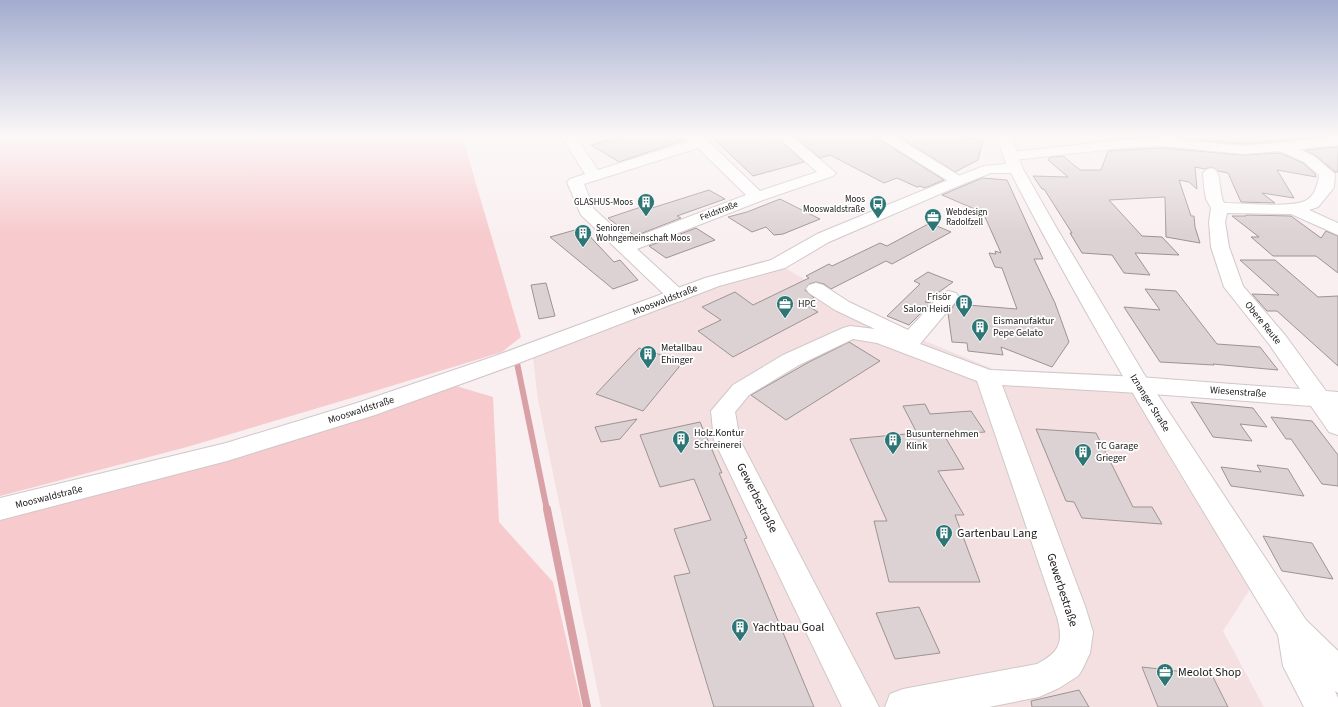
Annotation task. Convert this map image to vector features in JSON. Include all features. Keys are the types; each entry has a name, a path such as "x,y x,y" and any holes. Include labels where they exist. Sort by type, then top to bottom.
{"street":[{"path":"589,169 594,176"},
{"path":"616,169 575,182 587,211 677,296"},
{"path":"727,169 757,197"},
{"name":"Feldstraße","path":"625,247 757,197 828,173 823,169"},
{"path":"939,169 958,181"},
{"name":"Mooswaldstraße","path":"0,509 227,452 366,409 503,361 712,282 778,264 823,238 958,181 996,169"},
{"name":"Iznanger Straße","path":"1017,169 1047,227 1139,385 1294,631 1332,668 1338,676"},
{"path":"1219,208 1294,209 1312,204 1332,188 1327,174 1321,169"},
{"name":"Obere Reute","path":"1211,173 1211,192 1219,208 1217,222 1220,247 1234,287 1328,399 1338,426"},
{"path":"1294,209 1338,230"},
{"name":"Gewerbestraße","path":"816,289 842,306 910,342 986,377 1139,385"},
{"path":"910,342 949,297"},
{"name":"Gewerbestraße","path":"861,707 727,440 723,411 741,390 791,360 850,332 910,342"},
{"name":"Gewerbestraße","path":"902,707 1039,680 1058,672 1073,656 1077,636 1069,606 986,377"},
{"name":"Wiesenstraße","path":"1139,385 1328,399"},
{"name":"Iznanger Straße","path":"1294,631 1300,666 1324,707"}],"shaded area":[{"path":"0,169 472,169 521,337 502,352 187,447 0,496"},
{"path":"778,264 879,322 993,369 1133,375 1258,577 1223,631 1264,707 601,707 538,400 533,358 735,278"},
{"path":"456,386 493,397 499,522 553,582 582,707 0,707 0,521 173,472"}],"building":[{"path":"746,169 779,169 753,176"},
{"path":"857,169 926,169 944,180 925,188 920,186 917,187 897,178 884,183"},
{"path":"950,169 961,169 955,172"},
{"path":"1059,169 1195,169 1197,189 1189,182 1179,180 1191,216 1194,216 1195,227 1200,243 1166,237 1165,197 1109,200 1142,236 1162,237 1179,255 1135,253 1150,275 1124,273 1112,255 1082,253 1070,233 1072,233 1044,189 1042,189 1033,176 1068,177"},
{"path":"1215,169 1310,169 1316,177 1277,170 1294,198 1262,193 1275,203 1241,202 1228,173"},
{"path":"1331,169 1338,169 1338,172 1335,172"},
{"path":"982,178 1007,180 1043,259 1034,259 1055,303 1069,342 1052,367 1001,347 1003,355 968,351 967,343 952,342 948,313 955,304 1017,309 1002,268 995,267 989,253 996,254 995,251 1001,253 981,208 977,210 942,195"},
{"path":"709,190 725,199 677,216 681,218 635,236 624,228 622,229 608,218 647,205 652,208"},
{"path":"780,199 820,219 783,234 774,235 766,227 752,232 728,217 747,212"},
{"path":"1232,216 1291,216 1321,238 1326,231 1338,236 1338,273 1316,256 1273,256 1251,237 1259,237"},
{"path":"930,223 951,232 892,264 886,261 831,289 824,284 816,282 809,284 805,290 814,298 803,303 818,312 733,357 698,331 721,320 702,307 735,292 753,305 809,278 806,276 829,264 832,266 880,243 887,246"},
{"name":"Senioren Wohngemeinschaft Moos","path":"582,228 614,262 620,260 638,280 613,289 550,237"},
{"path":"696,228 715,240 666,258 649,246"},
{"path":"1240,260 1275,260 1318,297 1338,296 1338,366 1277,311 1267,311 1252,294 1279,295"},
{"path":"928,272 953,282 925,302 931,303 909,325 887,316 920,284 914,281"},
{"path":"546,283 555,316 539,319 531,285"},
{"path":"1145,289 1176,291 1217,344 1260,347 1278,370 1213,364 1214,365 1160,362 1124,307 1160,310"},
{"path":"849,342 880,361 786,420 751,395 809,362"},
{"name":"Metallbau Ehinger","path":"639,348 683,362 643,411 596,394"},
{"path":"1191,402 1253,408 1267,427 1240,424 1252,441 1213,437"},
{"path":"925,404 930,414 971,411 985,432 944,435 964,469 938,471 964,515 955,515 980,582 889,582 874,521 887,521 850,439 917,433 903,406"},
{"path":"1271,417 1312,421 1338,455 1338,486 1322,484 1291,439 1286,439"},
{"path":"637,419 620,439 601,442 595,427"},
{"name":"Yachtbau Goal","path":"700,422 722,473 719,473 747,538 744,539 814,707 714,707 674,576 690,573 674,529 711,520 694,479 660,487 640,435"},
{"name":"TC Garage Grieger","path":"1036,429 1096,433 1133,507 1152,507 1162,524 1082,518 1074,502 1066,501"},
{"path":"1257,465 1288,469 1304,496 1231,486 1221,467 1261,472"},
{"path":"1263,536 1312,543 1333,579 1282,571"},
{"path":"919,607 940,653 895,659 876,613"},
{"path":"1142,667 1212,675 1228,707 1158,707"},
{"path":"1079,690 1089,707 1032,707 1031,701"}],"waterway":[{"path":"517,363 547,510"},
{"path":"547,509 587,707"}],"place":[{"name":"GLASHUS-Moos","path":"646,217"},
{"name":"Moos Mooswaldstraße","path":"878,219"},
{"name":"Webdesign Radolfzell","path":"933,232"},
{"name":"Senioren Wohngemeinschaft Moos","path":"583,248"},
{"name":"Frisör Salon Heidi","path":"964,318"},
{"name":"HPC","path":"785,319"},
{"name":"Eismanufaktur Pepe Gelato","path":"980,342"},
{"name":"Metallbau Ehinger","path":"648,369"},
{"name":"Holz.Kontur Schreinerei","path":"681,454"},
{"name":"Busunternehmen Klink","path":"893,455"},
{"name":"TC Garage Grieger","path":"1083,467"},
{"name":"Gartenbau Lang","path":"944,548"},
{"name":"Yachtbau Goal","path":"740,642"},
{"name":"Meolot Shop","path":"1165,687"}]}
